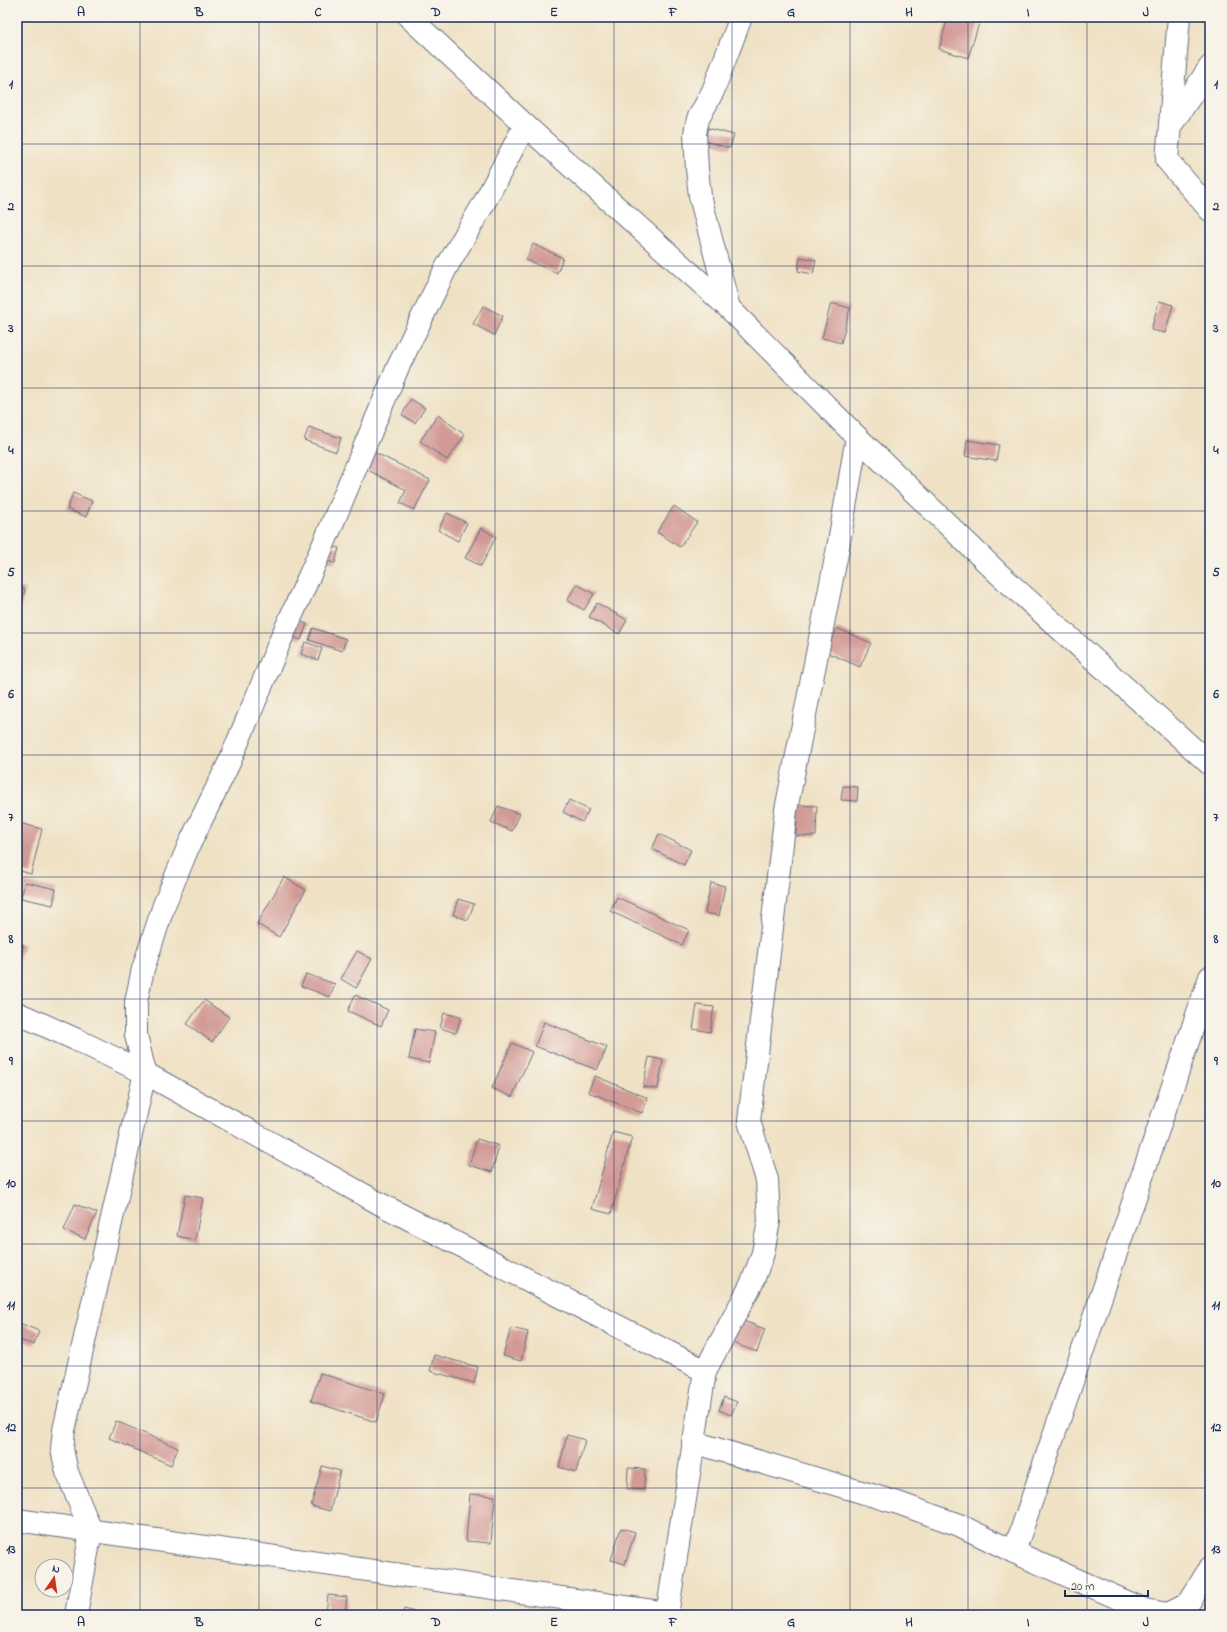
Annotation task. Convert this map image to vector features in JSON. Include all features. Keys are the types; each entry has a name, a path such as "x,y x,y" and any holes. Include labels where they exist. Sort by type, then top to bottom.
{"street":[{"path":"409,17 525,125 729,308 857,437 999,574 1210,764"},
{"path":"729,308 700,196 695,133 698,119 713,91 741,17"},
{"path":"1179,17 1167,160 1210,210"},
{"path":"1170,126 1210,67"},
{"path":"76,1615 91,1531 67,1472 62,1449 64,1430 145,1073 136,1035 136,1002 143,969 164,905 189,845 229,763 280,639 325,542 398,367 446,268 484,203 525,125"},
{"path":"17,1520 667,1614 705,1371 752,1282 763,1253 770,1221 767,1180 749,1121 786,810 838,548 857,437"},
{"path":"1014,1552 1210,977"},
{"path":"17,1013 145,1073 384,1206 705,1371"},
{"path":"693,1442 898,1503 959,1525 1014,1552 1145,1610 1168,1614 1188,1604 1210,1568"}],"building":[{"path":"948,17 981,17 968,58 939,49"},
{"path":"704,127 734,135 730,148 700,140"},
{"path":"533,244 563,258 557,273 526,260"},
{"path":"800,257 816,260 813,274 798,271"},
{"path":"1159,301 1173,305 1165,333 1151,330"},
{"path":"831,303 850,308 841,343 822,338"},
{"path":"483,306 503,316 494,335 473,324"},
{"path":"411,399 425,408 415,423 402,415"},
{"path":"438,415 465,435 447,460 420,441"},
{"path":"309,427 341,438 336,452 304,440"},
{"path":"967,440 999,445 996,461 965,456"},
{"path":"370,450 430,480 414,510 400,503 406,490 362,467"},
{"path":"73,493 92,501 86,517 67,509"},
{"path":"674,506 697,522 680,547 657,532"},
{"path":"447,513 467,523 458,541 438,530"},
{"path":"481,528 496,537 481,566 465,558"},
{"path":"327,545 339,548 335,563 323,560"},
{"path":"577,584 594,594 584,610 567,600"},
{"path":"17,587 25,589 21,607 17,606"},
{"path":"597,603 627,620 619,634 589,617"},
{"path":"292,619 307,624 301,640 286,634"},
{"path":"313,628 346,639 342,651 309,640"},
{"path":"837,628 871,643 860,667 826,652"},
{"path":"305,642 322,648 318,660 301,654"},
{"path":"843,786 858,787 857,801 841,800"},
{"path":"569,800 589,810 582,822 563,812"},
{"path":"797,805 817,806 816,836 796,836"},
{"path":"498,806 520,814 512,831 491,822"},
{"path":"19,823 42,829 31,874 17,870 17,833"},
{"path":"659,834 691,850 684,865 652,849"},
{"path":"284,877 306,890 279,937 257,924"},
{"path":"25,882 56,889 53,905 21,898"},
{"path":"711,883 725,886 719,916 705,913"},
{"path":"617,897 689,930 682,945 610,911"},
{"path":"458,899 474,904 468,920 453,915"},
{"path":"17,942 24,945 17,965"},
{"path":"357,951 372,959 356,988 341,979"},
{"path":"306,974 335,984 330,997 301,986"},
{"path":"355,995 388,1010 381,1026 348,1011"},
{"path":"204,1000 229,1017 212,1042 187,1024"},
{"path":"697,1005 714,1007 710,1032 693,1029"},
{"path":"444,1013 461,1017 456,1033 440,1028"},
{"path":"544,1022 607,1047 597,1070 535,1046"},
{"path":"415,1029 435,1032 429,1063 409,1059"},
{"path":"512,1043 532,1052 512,1097 492,1088"},
{"path":"649,1057 663,1060 658,1089 643,1087"},
{"path":"595,1076 648,1098 642,1113 588,1092"},
{"path":"613,1132 632,1137 611,1214 592,1209"},
{"path":"477,1139 499,1146 492,1172 469,1165"},
{"path":"185,1195 203,1198 195,1240 177,1236"},
{"path":"75,1204 97,1213 85,1239 64,1230"},
{"path":"738,1319 765,1329 757,1352 730,1342"},
{"path":"17,1322 39,1331 34,1345 17,1339"},
{"path":"511,1328 528,1332 521,1361 503,1356"},
{"path":"434,1355 478,1367 474,1383 430,1371"},
{"path":"320,1373 385,1394 376,1422 311,1401"},
{"path":"724,1397 737,1402 731,1415 719,1410"},
{"path":"116,1421 178,1448 171,1465 109,1438"},
{"path":"567,1435 585,1440 576,1472 559,1467"},
{"path":"322,1466 340,1471 330,1511 311,1506"},
{"path":"628,1468 645,1469 644,1490 627,1489"},
{"path":"470,1494 495,1496 491,1543 466,1541"},
{"path":"621,1528 635,1532 625,1564 611,1560"},
{"path":"328,1595 347,1597 345,1615 326,1615"},
{"path":"404,1609 425,1615 402,1615"}]}
